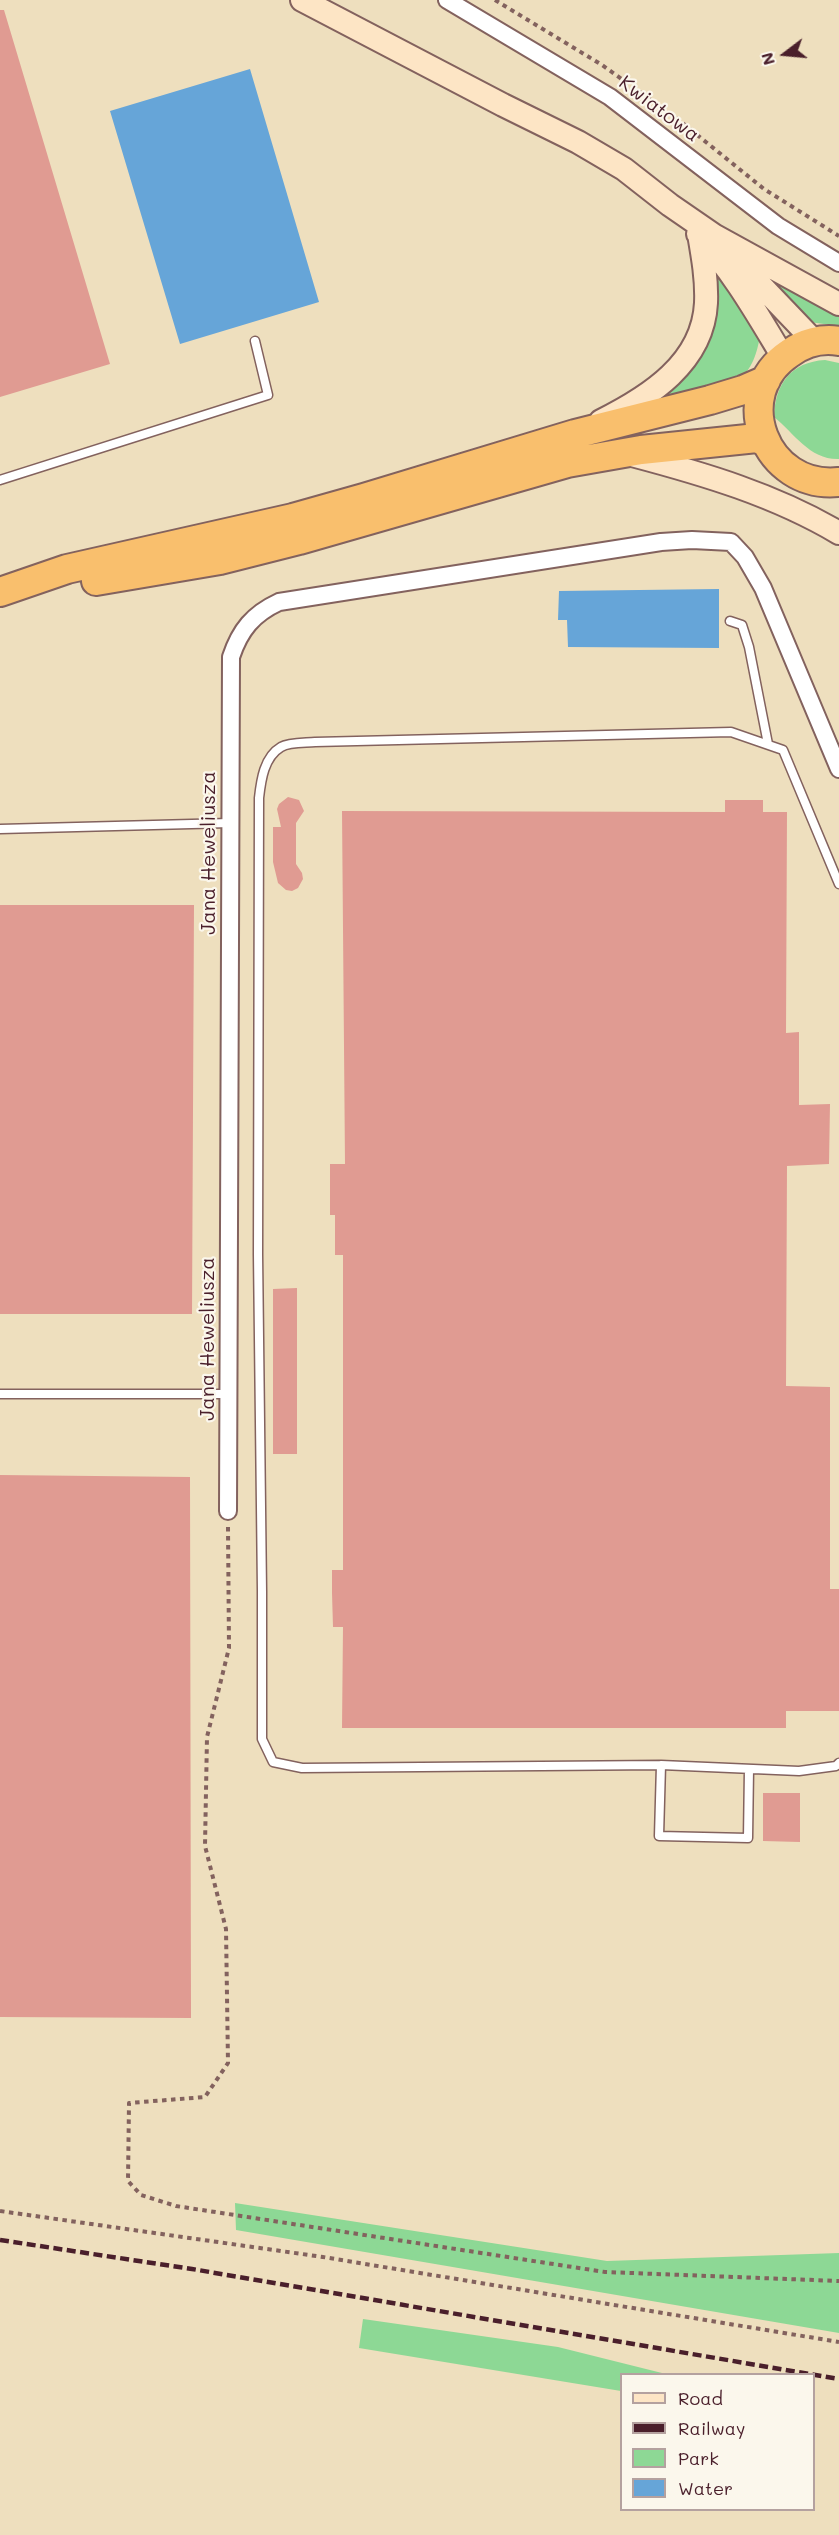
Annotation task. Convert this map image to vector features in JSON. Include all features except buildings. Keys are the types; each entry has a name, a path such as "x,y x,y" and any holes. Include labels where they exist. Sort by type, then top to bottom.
{"highway":[{"path":"827,341 798,347 783,357 765,380 758,411 765,442 776,459 791,471 809,480 839,482"},
{"path":"0,592 67,569 293,518 575,434 711,400 765,380"},
{"path":"0,603 111,577 220,560 299,540 567,463 625,453 757,438 765,442"}],"main road":[{"path":"302,0 578,142 624,169 707,235 827,341"},
{"path":"707,235 839,304"},
{"path":"707,235 723,263 758,312 783,357"},
{"path":"575,434 637,401 669,379 689,355 700,333 706,305 707,235"},
{"path":"625,453 742,487 784,504 839,533"}],"street":[{"name":"Kwiatowa","path":"447,0 610,97 778,226 839,263"},
{"name":"Jana Heweliusza","path":"228,1511 231,657 245,626 260,611 279,602 661,542 692,540 731,542 745,557 762,588 839,769"}],"lane":[{"path":"0,480 268,395 255,341"},
{"path":"730,621 742,625 749,647 768,744"},
{"path":"839,884 783,750 731,732 315,742 282,746 271,758 261,775 258,1254 262,1739 273,1762 302,1768 661,1765 799,1771 839,1764"},
{"path":"0,829 230,823"},
{"path":"0,1394 228,1394"},
{"path":"661,1765 659,1836 748,1838 749,1769"}],"path":[{"path":"495,0 602,65 675,117 764,189 839,236"},
{"path":"228,1511 229,1648 207,1737 205,1846 226,1929 228,2063 205,2097 129,2103 128,2181 141,2195 176,2206 605,2272 839,2281"},
{"path":"0,2211 323,2257 839,2342"}],"green space":[{"path":"712,261 760,335 756,354 747,372 731,383 664,397 694,366 704,349"},
{"path":"758,267 839,309 839,326 809,322"},
{"path":"825,360 839,363 839,459 811,451 774,417 778,394 787,377 803,365"},
{"path":"235,2203 607,2261 839,2253 839,2333 236,2230"},
{"path":"363,2319 558,2347 662,2373 620,2373 620,2391 359,2348"}],"water":[{"path":"250,69 319,302 180,344 110,111"},
{"path":"719,589 719,648 568,647 567,620 558,620 559,591"}],"railway":[{"path":"0,2240 192,2269 804,2373"},
{"path":"815,2375 839,2379"}]}
